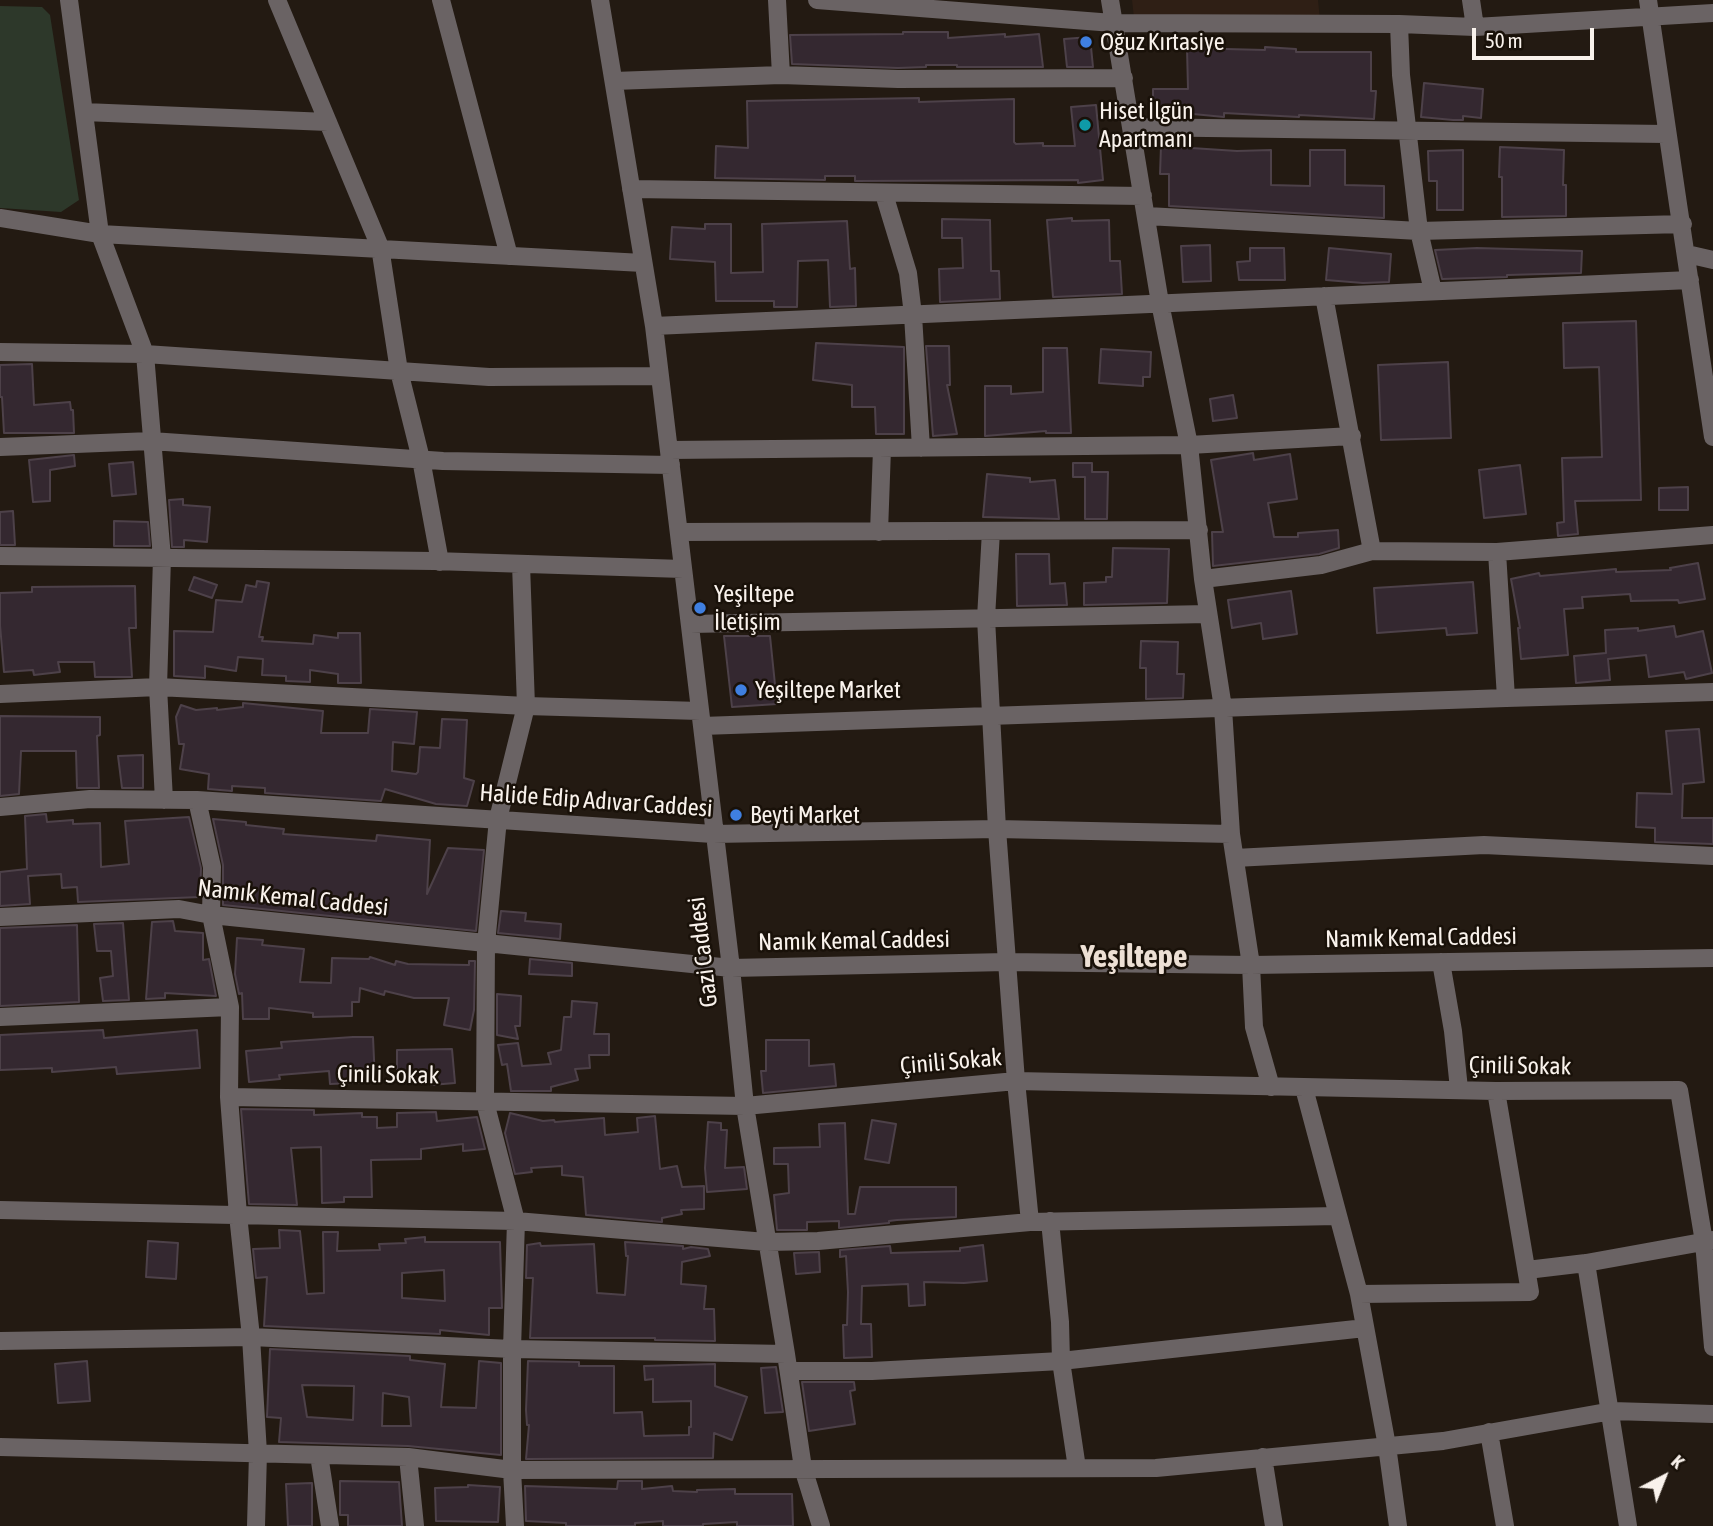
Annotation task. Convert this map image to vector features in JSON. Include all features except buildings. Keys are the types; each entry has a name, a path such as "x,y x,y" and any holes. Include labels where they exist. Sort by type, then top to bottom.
{"street":[{"path":"69,0 100,234 145,354 162,558 158,687 164,800"},
{"path":"277,0 380,247 399,371 421,459 440,562"},
{"path":"441,0 509,256"},
{"name":"Gazi Caddesi","path":"600,0 654,326 745,1106 803,1468 821,1526"},
{"path":"777,0 781,75"},
{"path":"817,0 1113,23 1399,24 1475,27 1649,7 1713,13"},
{"path":"1110,0 1160,303 1189,444 1203,579 1223,708 1231,834 1251,965 1254,1027 1271,1087"},
{"path":"1471,0 1475,27"},
{"path":"1649,7 1666,134 1711,406 1713,437"},
{"path":"1399,24 1401,75 1419,231 1433,291"},
{"path":"614,81 781,75 898,79 1124,78"},
{"path":"85,112 328,122"},
{"path":"1131,127 1666,134"},
{"path":"631,189 1143,196"},
{"path":"884,194 908,273 921,448"},
{"path":"1147,216 1419,231 1683,225"},
{"path":"0,218 100,234 643,263"},
{"path":"1687,254 1713,260"},
{"path":"654,326 1690,280"},
{"path":"1324,296 1373,551"},
{"path":"0,352 145,354 489,377 660,376"},
{"path":"0,447 151,441 421,459 670,457 921,448 1189,444 1352,436"},
{"path":"879,532 882,449"},
{"path":"679,532 1199,530"},
{"path":"991,531 986,618 997,829 1006,962 1030,1222"},
{"path":"1203,579 1321,565 1373,551 1497,552 1713,534"},
{"path":"1497,552 1506,698"},
{"path":"0,556 440,562 683,569"},
{"path":"515,1526 512,1349 516,1221 485,1102 486,944 498,819 526,706 521,564"},
{"path":"690,624 1208,614"},
{"path":"0,694 158,687 526,706 701,719 991,716 1713,692"},
{"name":"Halide Edip Adıvar Caddesi","path":"0,807 90,799 198,800 713,834 997,829 1231,834"},
{"path":"198,800 212,867 211,915 230,1007 229,1097 251,1337 258,1453 256,1526"},
{"path":"1235,858 1484,845 1713,856"},
{"name":"Namık Kemal Caddesi","path":"0,917 179,909 211,915 730,968 1006,962 1251,965 1713,958"},
{"path":"1441,962 1453,1031 1459,1089"},
{"path":"0,1017 230,1007"},
{"name":"Çinili Sokak","path":"229,1097 745,1106 1016,1081 1496,1091 1679,1090 1709,1241"},
{"path":"1304,1087 1359,1294 1387,1446 1398,1526"},
{"path":"1359,1294 1530,1292 1496,1091"},
{"path":"0,1210 516,1221 766,1241 818,1241 1050,1221 1337,1216"},
{"path":"1050,1221 1061,1361 1077,1468"},
{"path":"1527,1270 1586,1263 1709,1241 1713,1347"},
{"path":"1586,1263 1612,1411 1628,1526"},
{"path":"0,1341 251,1337 788,1363 872,1371 1061,1361 1365,1328"},
{"path":"0,1447 408,1457 512,1470 1156,1468 1443,1440 1612,1411 1713,1414"},
{"path":"1489,1433 1506,1526"},
{"path":"319,1455 330,1526"},
{"path":"408,1457 415,1526"},
{"path":"1263,1457 1274,1526"}],"shaded area":[{"path":"1132,0 1318,0 1320,20 1134,18"}],"green space":[{"path":"0,6 42,7 50,15 79,200 61,212 0,208"}],"place":[{"name":"Oğuz Kırtasiye","path":"1086,42"},
{"name":"Hiset İlgün Apartmanı","path":"1085,125"},
{"name":"Yeşiltepe İletişim","path":"700,608"},
{"name":"Yeşiltepe Market","path":"741,690"},
{"name":"Beyti Market","path":"736,815"}],"district":[{"name":"Yeşiltepe","path":"1134,957"}]}
